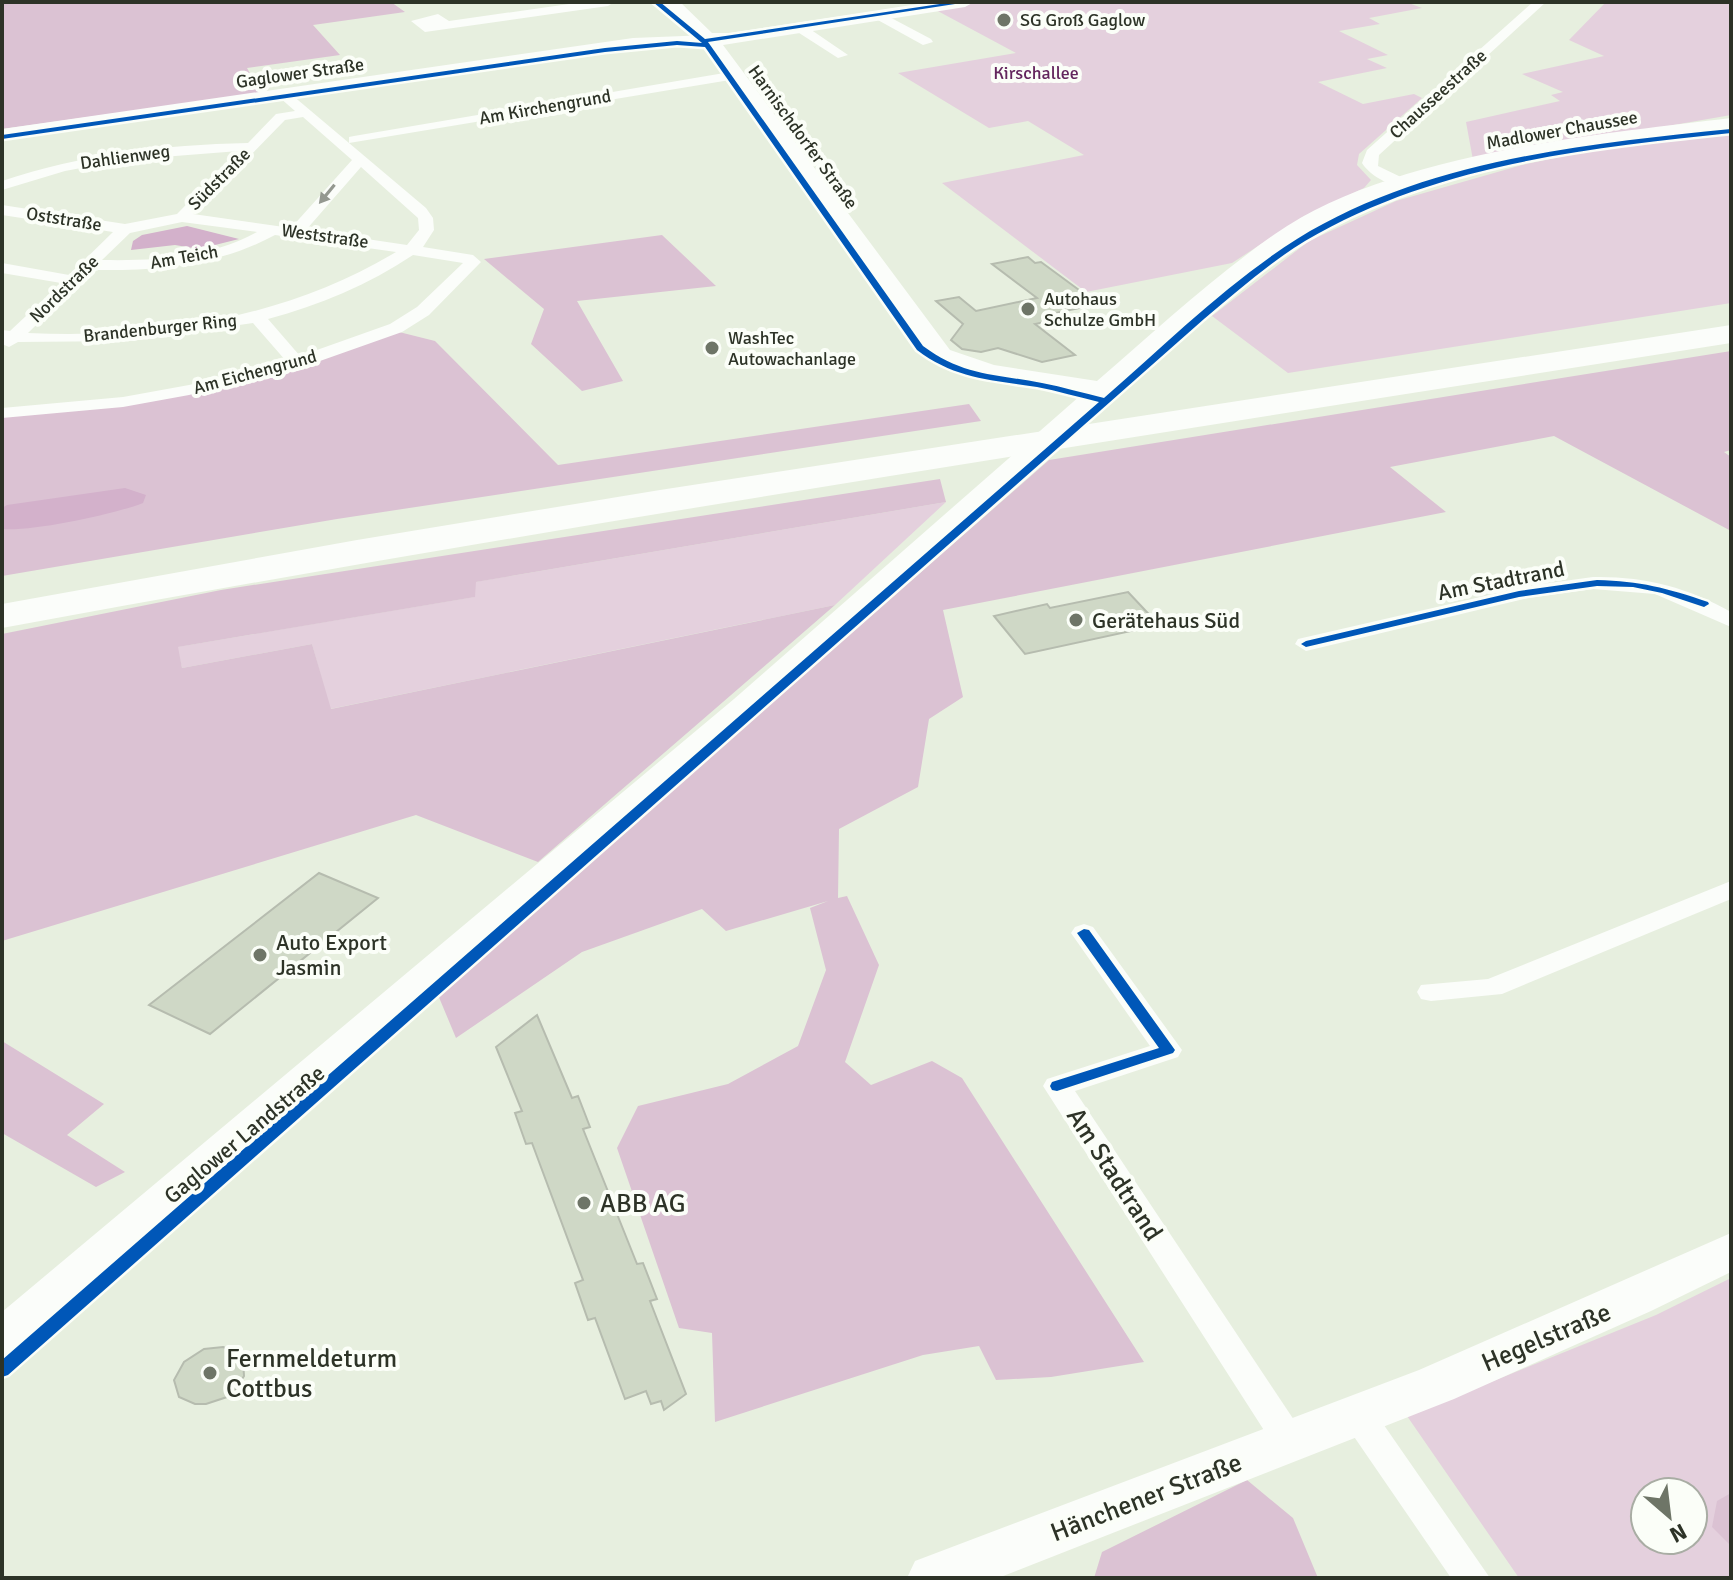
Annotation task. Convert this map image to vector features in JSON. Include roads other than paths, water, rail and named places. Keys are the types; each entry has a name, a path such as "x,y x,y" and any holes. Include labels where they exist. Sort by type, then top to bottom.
{"highway":[{"path":"2,597 341,535 1731,318"},
{"path":"2,616 372,549 1731,334"}],"main road":[{"name":"Harnischdorfer Straße","path":"670,2 715,40 736,75 941,356 982,371 1102,390"},
{"path":"715,40 965,2"},
{"name":"Madlower Chaussee","path":"1102,390 1238,272 1285,238 1338,208 1402,183 1517,153 1731,124"},
{"name":"Gaglower Landstraße","path":"2,1341 746,706 1102,390"},
{"name":"Hegelstraße","path":"1358,1415 1634,1300 1731,1251"},
{"name":"Hänchener Straße","path":"934,1578 1358,1415"}],"street":[{"path":"447,25 608,2"},
{"name":"Chausseestraße","path":"1402,183 1373,169 1369,163 1372,153 1540,2"},
{"path":"880,16 927,42"},
{"path":"800,28 842,55"},
{"name":"Gaglower Straße","path":"2,133 603,48 715,40"},
{"name":"Am Kirchengrund","path":"354,140 736,75"},
{"path":"283,94 428,219 424,237 411,249"},
{"name":"Südstraße","path":"125,229 182,217 281,117 305,113"},
{"name":"Dahlienweg","path":"2,186 53,169 126,154 250,147"},
{"path":"296,232 360,159"},
{"name":"Oststraße","path":"2,210 125,229"},
{"name":"Weststraße","path":"182,217 467,258"},
{"name":"Nordstraße","path":"6,340 125,229"},
{"name":"Am Teich","path":"89,265 182,260 237,247 274,229"},
{"name":"Brandenburger Ring","path":"6,340 120,336 216,325 256,316 341,289 383,268 411,249"},
{"name":"Am Eichengrund","path":"2,413 123,402 189,390 297,363 396,328 423,311 471,267 473,262 467,258"},
{"path":"2,268 73,280"},
{"path":"256,316 297,363"},
{"name":"Am Stadtrand","path":"1306,644 1519,594 1597,583 1633,584 1664,590 1704,604 1731,621"},
{"path":"1704,604 1731,596"},
{"path":"1431,992 1492,988 1731,889"},
{"name":"Am Stadtrand","path":"1084,933 1168,1050 1057,1086 1290,1442"},
{"path":"1358,1415 1472,1578"}],"place":[{"name":"SG Groß Gaglow","path":"1004,20"},
{"name":"Autohaus Schulze GmbH","path":"1028,309"},
{"name":"WashTec Autowachanlage","path":"712,348"},
{"name":"Gerätehaus Süd","path":"1076,620"},
{"name":"Auto Export Jasmin","path":"260,955"},
{"name":"ABB AG","path":"584,1203"},
{"name":"Fernmeldeturm Cottbus","path":"210,1373"}],"park label":[{"name":"Kirschallee","path":"1036,73"}]}
